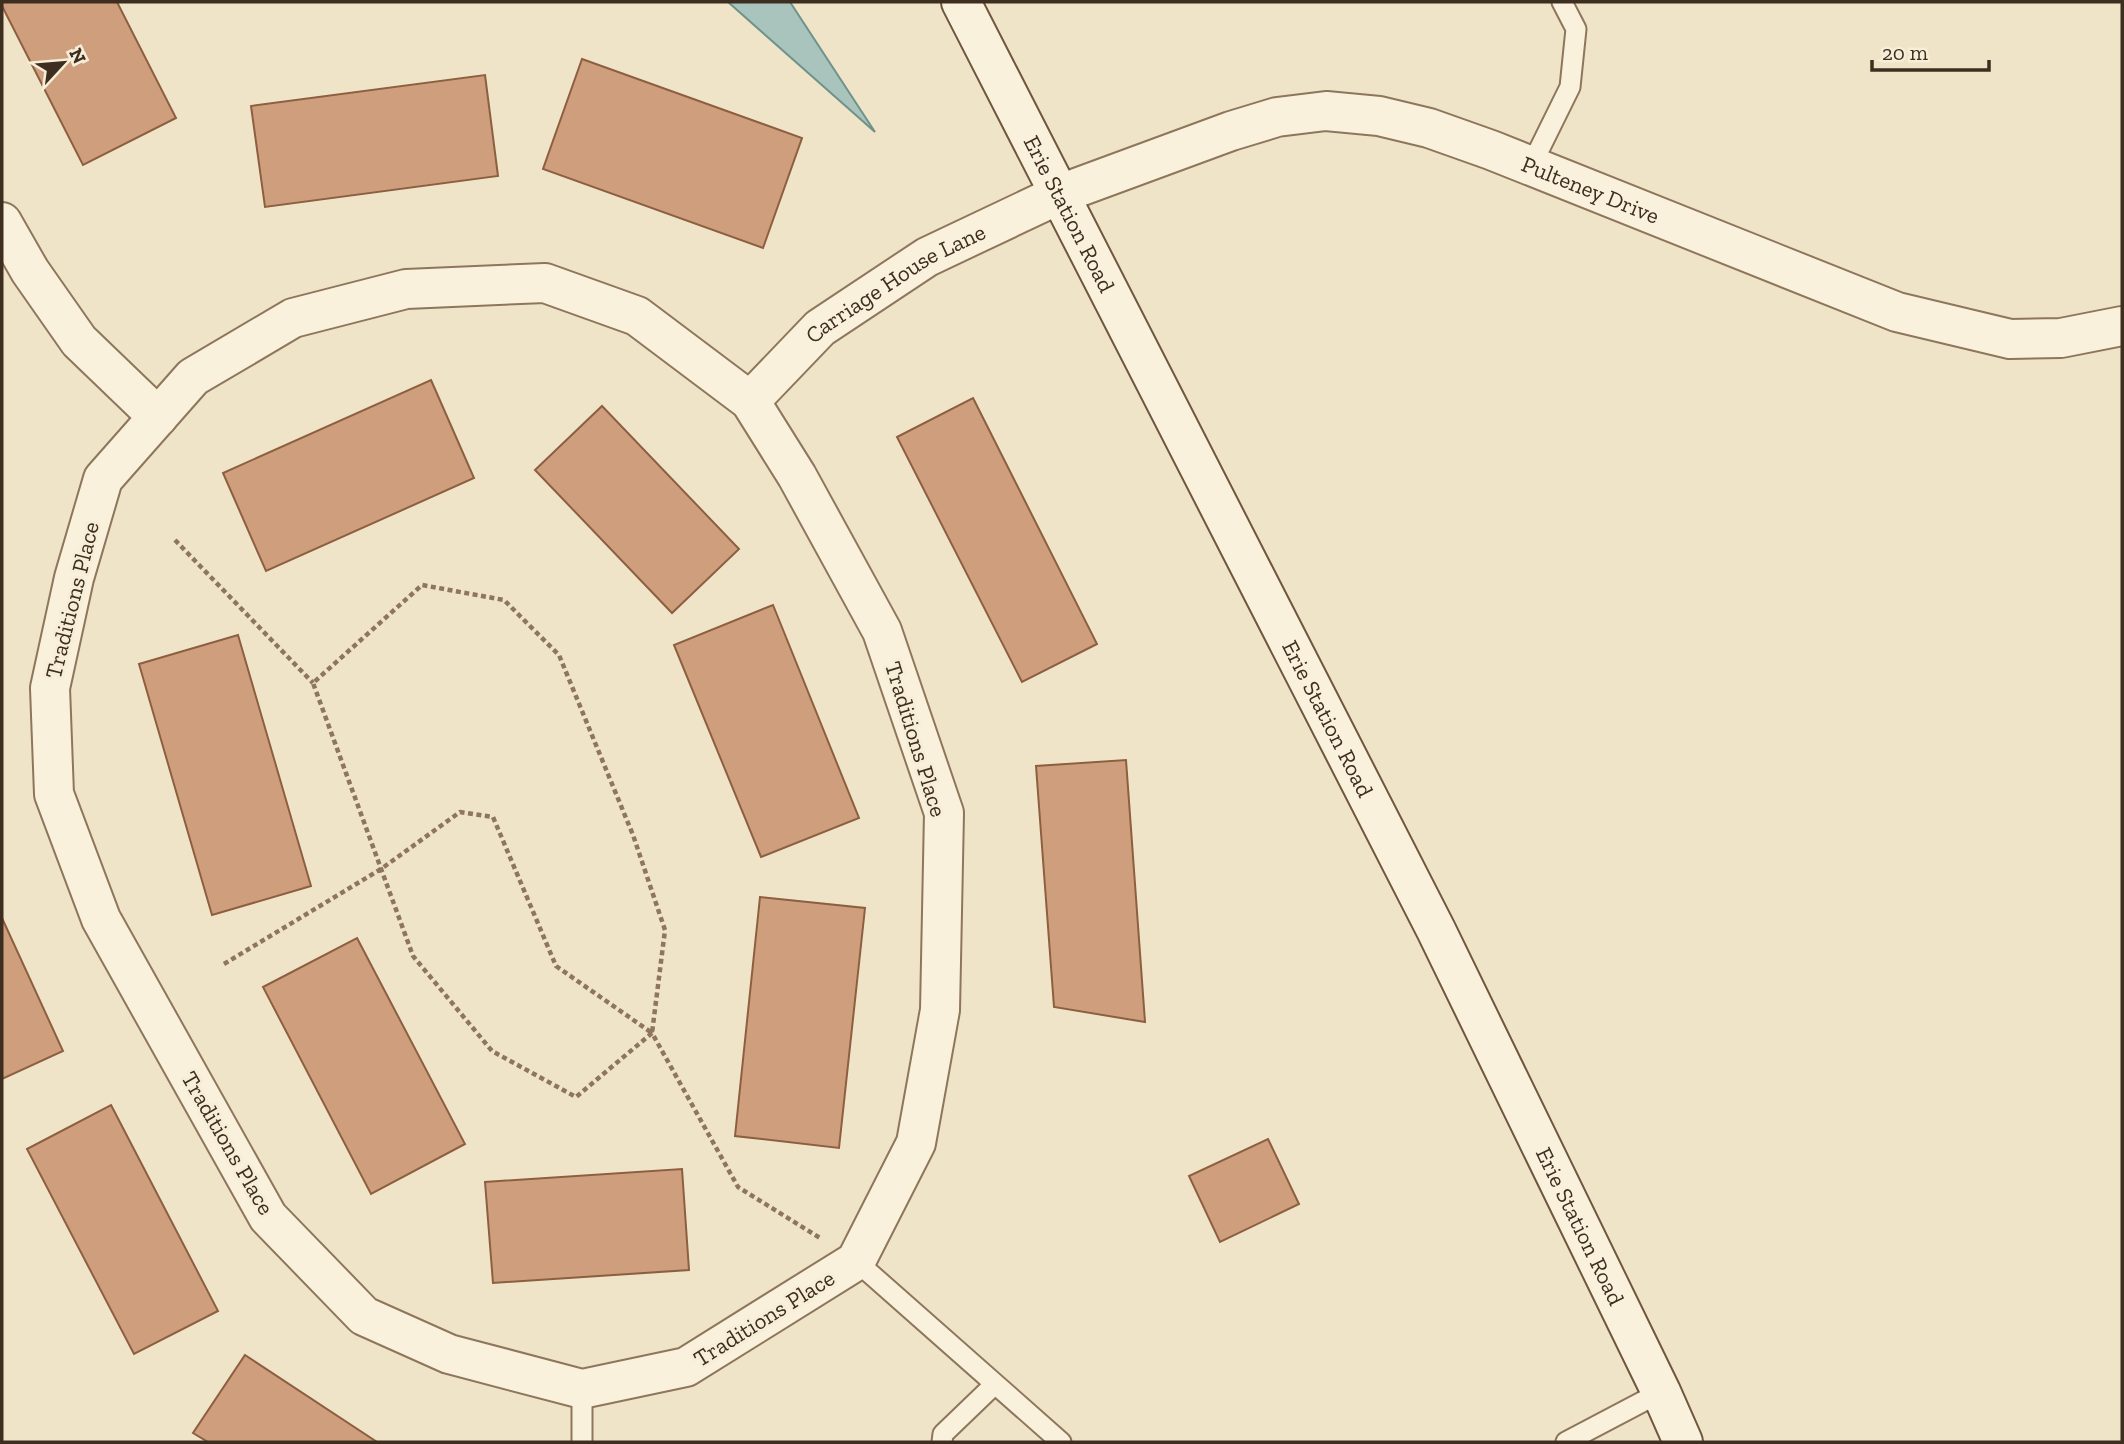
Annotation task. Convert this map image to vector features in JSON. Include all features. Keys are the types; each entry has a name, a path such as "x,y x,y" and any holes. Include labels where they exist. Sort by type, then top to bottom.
{"street":[{"name":"Erie Station Road","path":"961,2 1436,930 1683,1442"},
{"name":"Pulteney Drive","path":"1060,194 1231,131 1277,117 1326,111 1379,116 1429,128 1531,166 1897,312 2010,340 2061,338 2122,326"},
{"name":"Carriage House Lane","path":"750,401 820,328 927,257 1060,194"},
{"path":"2,222 30,271 79,341 158,417"},
{"name":"Traditions Place","path":"545,283 637,316 750,401 796,476 882,631 944,813 940,1010 916,1143 856,1261 686,1367 582,1389 449,1354 364,1315 268,1217 101,919 54,794 50,688 74,578 103,480 193,377 293,318 406,289 545,283"}],"lane":[{"path":"1531,166 1570,87 1576,29 1562,2"},
{"path":"856,1261 1061,1442"},
{"path":"942,1442 943,1434 995,1384"},
{"path":"582,1389 582,1442"},
{"path":"1566,1442 1661,1392"}],"path":[{"path":"175,540 313,683 413,957 492,1051 576,1097 652,1033 665,930 633,835 559,655 504,600 422,585 313,683"},
{"path":"224,964 381,869 460,812 494,817 556,966 652,1033 738,1187 856,1261"}],"water":[{"path":"728,2 790,2 875,132"}],"building":[{"path":"2,2 117,2 176,118 83,165"},
{"path":"582,59 802,138 763,248 543,169"},
{"path":"485,75 498,176 265,207 251,106"},
{"path":"431,380 474,478 266,571 223,473"},
{"path":"973,398 1097,644 1022,682 897,437"},
{"path":"602,406 739,549 672,613 535,470"},
{"path":"773,605 859,818 761,857 674,645"},
{"path":"238,635 311,886 212,915 139,664"},
{"path":"1126,760 1145,1022 1054,1007 1036,766"},
{"path":"760,897 865,908 839,1148 735,1136"},
{"path":"2,918 63,1051 2,1079"},
{"path":"357,938 465,1144 371,1194 263,987"},
{"path":"111,1105 218,1311 134,1354 27,1149"},
{"path":"1268,1139 1299,1204 1220,1242 1189,1176"},
{"path":"682,1169 689,1270 493,1283 485,1182"},
{"path":"245,1355 377,1442 208,1442 193,1433"}]}
